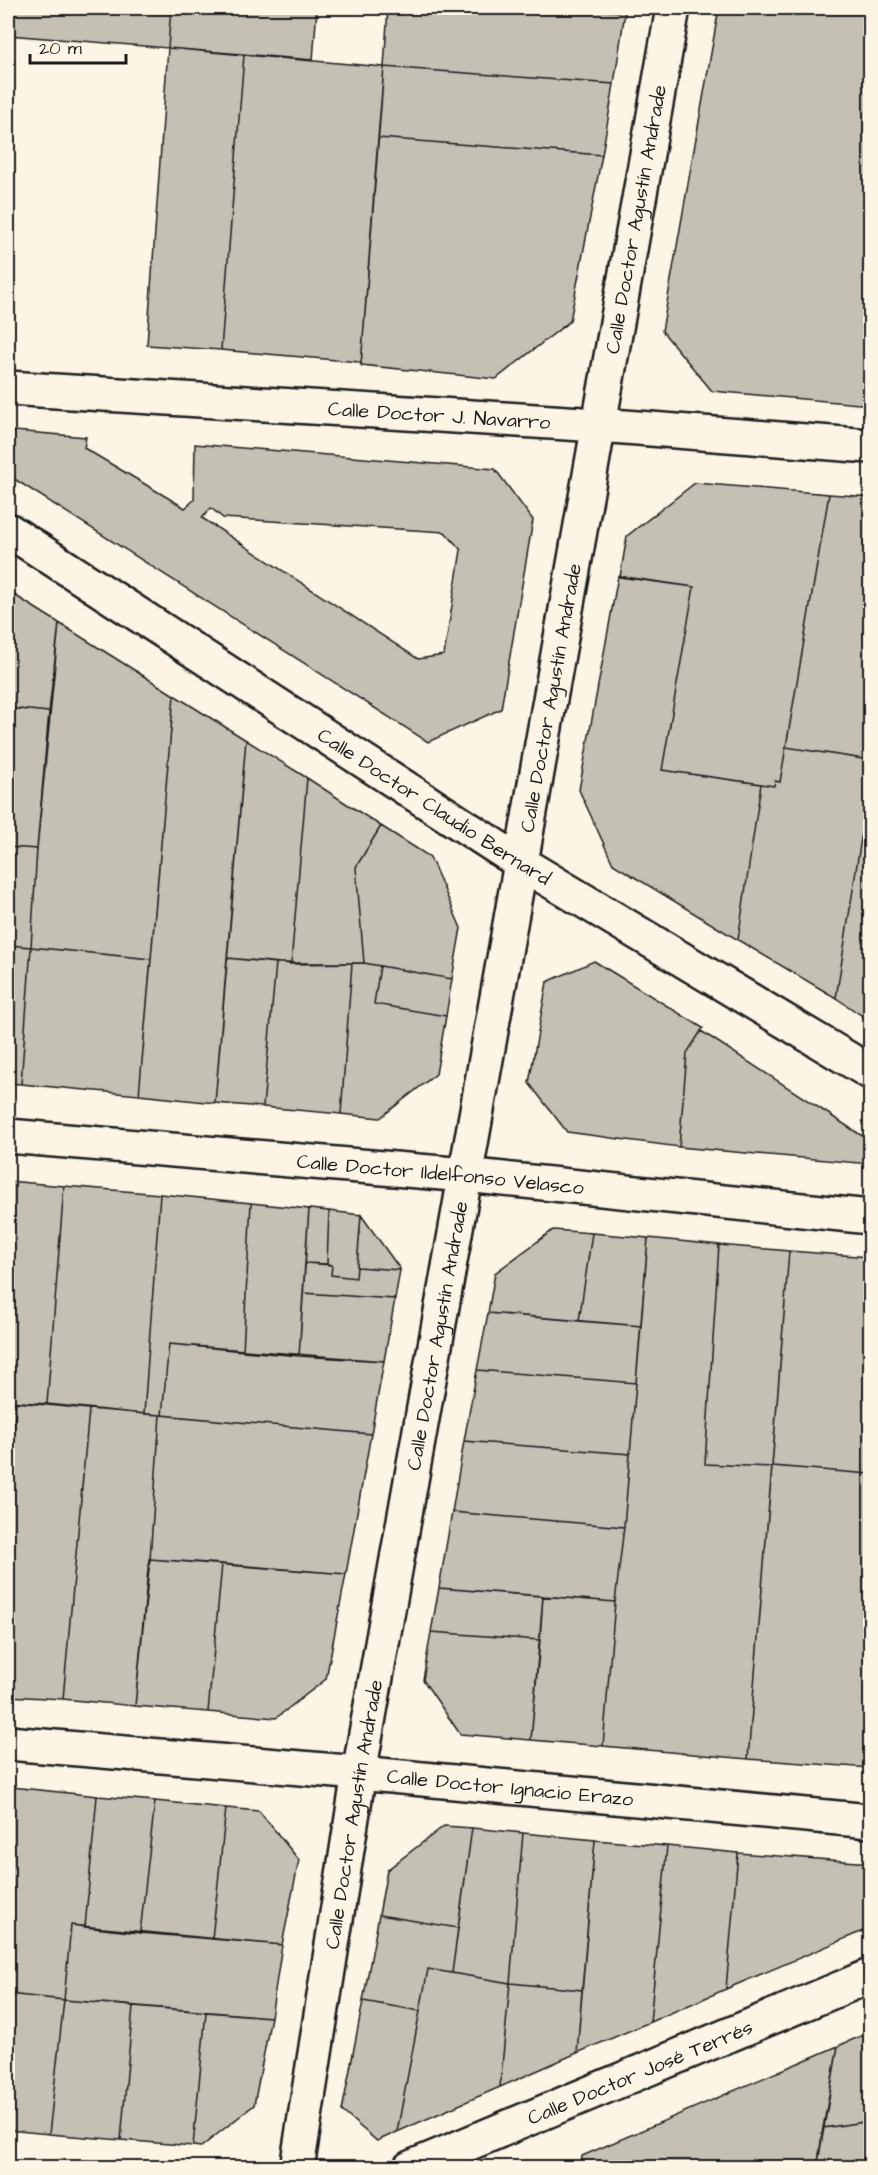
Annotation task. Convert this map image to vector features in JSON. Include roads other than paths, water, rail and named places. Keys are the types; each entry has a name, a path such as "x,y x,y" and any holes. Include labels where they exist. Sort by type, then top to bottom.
{"street":[{"name":"Calle Doctor Agustín Andrade","path":"297,2168 359,1773 673,8"},
{"name":"Calle Doctor J. Navarro","path":"8,388 599,425 870,446"},
{"name":"Calle Doctor Claudio Bernard","path":"8,530 521,863 870,1072"},
{"name":"Calle Doctor Ildelfonso Velasco","path":"8,1136 465,1175 870,1217"},
{"name":"Calle Doctor Ignacio Erazo","path":"8,1743 870,1821"},
{"name":"Calle Doctor José Terrés","path":"410,2168 870,1976"}]}
